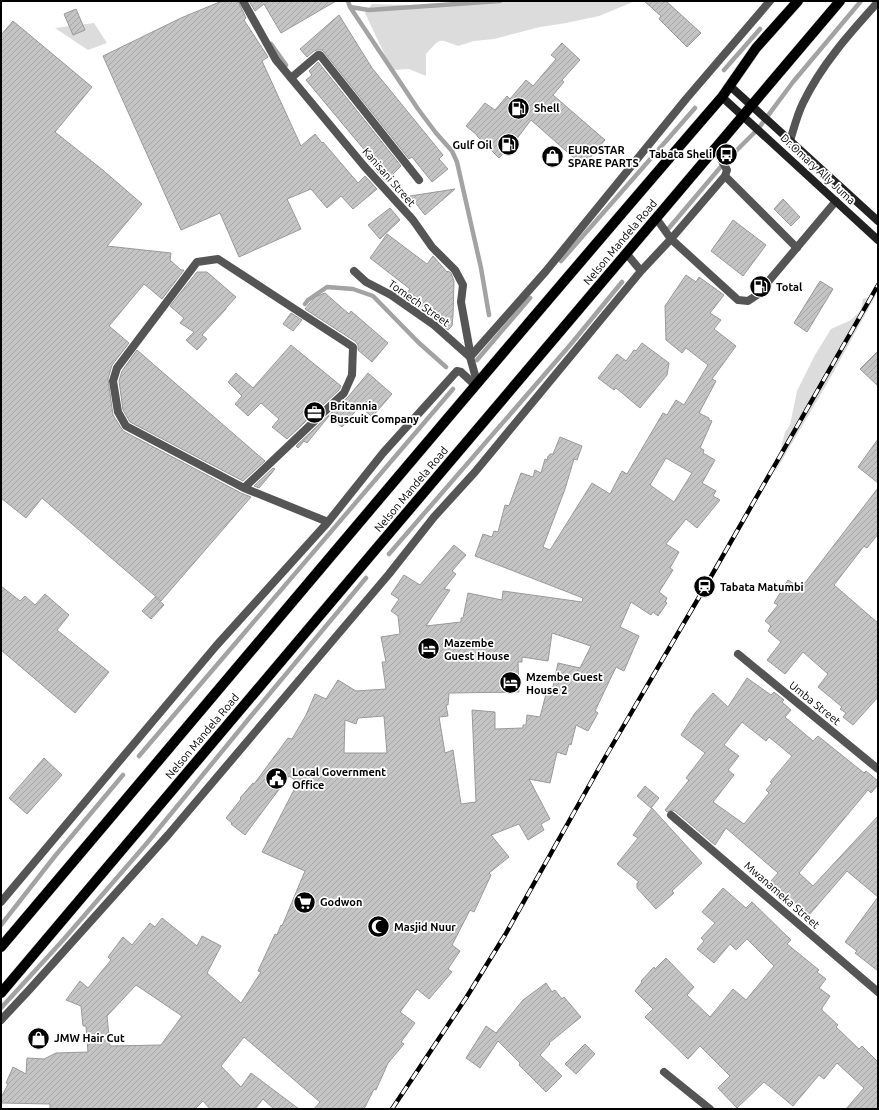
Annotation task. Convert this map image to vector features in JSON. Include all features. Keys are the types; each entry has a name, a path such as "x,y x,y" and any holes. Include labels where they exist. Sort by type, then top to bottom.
{"main road":[{"name":"Nelson Mandela Road","path":"1,947 476,384 722,97 756,48 798,1"},
{"name":"Nelson Mandela Road","path":"1,993 840,1"},
{"name":"Dr.Omary Ally Juma","path":"730,86 878,221"},
{"name":"Dr.Omary Ally Juma","path":"722,97 878,240"}],"street":[{"name":"Kanisani Street","path":"243,1 276,60 364,166 412,220 432,247 455,270 463,285 461,302 476,384"},
{"path":"470,357 546,271 686,99 770,1"},
{"path":"790,141 802,104 818,76 839,47 878,2"},
{"path":"291,78 318,55 320,55 419,180"},
{"path":"1,1020 30,990 168,835 384,580 434,517 475,472 641,271 726,176 727,170 716,148"},
{"path":"726,176 797,248"},
{"path":"656,218 671,239 738,300 748,301 757,294 836,201"},
{"path":"626,253 641,271"},
{"path":"244,488 344,393 352,375 353,347 218,259 197,262 117,368 113,381 118,412 126,426 244,488 328,522"},
{"name":"Tomech Street","path":"354,271 366,282 390,295 434,325 470,357"},
{"path":"1,902 216,646 328,522 383,453 456,370 461,372 476,384"},
{"name":"Umba Street","path":"738,654 878,769"},
{"name":"Mwanameka Street","path":"671,815 878,992"},
{"path":"664,1072 710,1109"}],"shaded area":[{"path":"465,1 633,2 599,16 540,27 494,39 474,41 458,46 443,41 437,42 426,54 426,76 409,69 392,70 365,13 372,4 446,6"},
{"path":"94,23 107,43 88,50 55,28"},
{"path":"876,295 828,382 775,472 785,432 790,425 797,391 815,355 831,329 851,320 861,310 863,299"}],"building":[{"path":"222,1 238,1 246,18 244,20 268,57 262,61 301,146 315,134 358,183 365,176 377,189 353,209 341,196 327,208 311,189 287,199 301,229 239,257 220,213 181,230 103,56 181,18"},
{"path":"249,1 336,1 281,33 264,4 255,11"},
{"path":"644,1 666,1 701,33 687,47 659,19 661,16"},
{"path":"76,9 85,30 73,35 64,14"},
{"path":"339,15 372,68 443,155 439,159 448,169 432,182 412,157 409,159 324,52 322,50 317,50 307,57 300,49"},
{"path":"13,21 92,87 55,132 142,204 107,246 171,253 170,260 181,270 184,270 162,299 144,284 109,326 129,343 112,365 108,379 113,415 123,431 251,497 161,601 42,498 26,518 1,498 1,35"},
{"path":"562,43 580,60 562,80 564,82 553,95 605,140 583,166 531,120 515,141 499,158 466,126 485,103 495,110 507,96 510,99 526,80 533,86 556,59 551,55"},
{"path":"318,62 401,166 386,182 374,168 377,165 306,80 312,75 309,71"},
{"path":"455,189 425,215 410,196"},
{"path":"783,199 800,217 791,226 774,209"},
{"path":"390,208 400,220 380,239 368,225"},
{"path":"733,220 766,245 743,276 711,251"},
{"path":"387,234 427,264 433,256 447,272 448,271 451,273 454,281 453,316 452,326 448,330 404,296 410,289 370,258"},
{"path":"197,272 207,272 236,297 202,335 207,339 197,350 186,340 194,332 180,323 184,318 170,306"},
{"path":"686,275 696,282 699,277 724,295 710,313 721,320 714,329 736,346 712,379 716,381 699,413 712,421 700,448 704,450 703,453 715,460 702,483 716,491 713,496 720,500 697,528 686,519 666,544 679,552 670,568 673,570 659,592 667,598 665,602 667,603 658,616 653,612 651,615 631,602 620,627 639,636 624,671 616,667 595,711 598,713 588,731 576,725 571,745 569,744 566,755 557,752 550,783 529,779 550,819 541,824 544,830 528,840 519,824 491,835 509,857 489,873 491,875 474,912 470,910 452,945 460,951 448,969 452,972 429,999 417,989 400,1012 415,1023 401,1042 404,1044 388,1063 376,1090 374,1089 364,1109 314,1109 320,1102 244,1037 221,1066 241,1087 251,1073 299,1109 274,1109 263,1099 255,1109 210,1109 203,1101 195,1109 50,1109 50,1104 1,1103 1,1098 8,1084 6,1083 13,1067 26,1074 27,1058 44,1059 56,1053 88,1052 86,1026 83,1026 81,1006 66,1000 80,981 88,988 111,960 108,957 123,937 132,945 150,923 155,927 162,918 197,946 202,936 221,946 207,973 241,1003 261,972 258,971 275,934 277,935 281,925 282,926 305,871 262,852 298,782 289,776 245,835 226,818 241,799 240,798 253,783 254,784 288,738 292,739 306,715 315,694 326,699 338,680 356,691 386,689 382,662 386,662 381,637 400,634 398,616 391,611 399,599 391,594 404,575 420,585 454,545 466,555 452,571 456,574 444,589 450,590 426,626 461,622 468,593 502,600 503,591 582,602 583,598 475,556 483,534 492,537 494,531 498,532 505,505 509,506 521,473 533,477 535,470 541,473 545,459 547,460 550,454 553,454 560,437 582,446 577,460 574,459 565,489 543,547 550,550 592,483 610,494 622,471 627,474 663,413 667,415 676,400 684,405 708,365 686,348 682,353 666,340 665,306","holes":["666,458 692,473 674,502 650,485","552,633 591,646 580,668 558,663 551,696 546,694 540,717 527,715 526,725 523,725 523,728 495,729 495,712 472,710 476,802 461,804 453,750 445,753 439,717 448,716 446,705 448,705 449,693 519,692 518,662 522,662 522,657 548,661","384,716 387,753 344,753 345,720 356,724 358,718","136,985 182,1016 161,1045 110,1046 107,1016"]},
{"path":"820,281 833,289 807,332 794,323"},
{"path":"325,293 349,314 351,311 388,343 372,362 358,350 358,345 356,342 305,309 315,297"},
{"path":"291,313 302,320 293,331 283,324"},
{"path":"642,343 669,363 667,375 640,408 616,388 614,390 598,378 617,354 626,361 634,350 636,351"},
{"path":"291,345 341,386 339,390 287,439 272,427 279,419 261,403 248,416 235,404 242,396 228,382 236,373 253,388"},
{"path":"137,350 265,461 243,481 130,422 123,410 119,381 122,371"},
{"path":"878,351 878,386 860,369"},
{"path":"368,373 392,394 372,417 360,406 342,427 329,416 307,443 304,441 298,448 296,446 348,397"},
{"path":"878,439 878,483 858,467"},
{"path":"273,468 275,469 259,488 254,486"},
{"path":"878,488 878,534 867,548 864,546 834,585 878,623 878,697 853,725 843,717 846,713 840,709 842,707 818,687 828,674 803,652 785,674 767,660 781,642 768,631 771,626 765,621 778,605 774,603 788,580 801,588"},
{"path":"1,586 20,601 25,596 35,605 45,594 69,615 57,630 109,672 75,713 1,650"},
{"path":"155,597 164,605 151,619 142,611"},
{"path":"747,678 771,695 774,692 784,700 782,702 791,710 785,717 813,741 818,736 864,773 866,771 878,781 878,785 871,793 868,790 799,873 813,886 878,816 878,897 847,871 809,915 771,881 778,873 726,828 715,845 675,811 672,810 667,812 665,810 689,780 686,778 705,753 681,735 695,713 713,693 728,707","holes":["742,722 766,741 769,737 792,756 770,782 772,783 766,790 769,793 744,824 713,802 734,775 728,770 739,756 724,745"]},
{"path":"44,758 62,775 27,814 9,798"},
{"path":"645,786 659,798 651,808 637,796"},
{"path":"652,808 702,863 672,891 674,893 656,909 637,888 637,883 639,882 617,864 638,838 633,835"},
{"path":"723,888 746,908 752,902 791,940 787,944 819,970 817,972 826,979 819,988 830,996 822,1010 838,1025 836,1027 859,1049 862,1046 878,1062 878,1109 846,1109 864,1088 837,1063 824,1079 819,1075 793,1106 764,1082 737,1108 718,1088 730,1076 700,1046 688,1059 645,1017 653,1009 635,991 642,982 641,981 654,967 655,969 666,958 694,987 687,995 710,1017 733,989 746,1000 774,966 747,939 736,950 730,944 714,963 697,949 704,941 701,938 715,923 702,912"},
{"path":"878,897 878,971 855,953 857,951 845,942"},
{"path":"546,983 552,992 555,990 562,999 564,997 581,1017 549,1043 550,1044 540,1055 562,1076 546,1092 498,1041 480,1068 466,1058 486,1026 496,1033 523,1000"},
{"path":"585,1044 595,1054 576,1074 565,1064"}],"waterway":[{"path":"348,1 350,7 418,109 452,151 457,162 481,268 489,315"},
{"path":"350,7 369,10 500,1"},
{"path":"669,228 724,163 758,129 793,82 861,1"},
{"path":"724,70 760,29"},
{"path":"271,44 286,65"},
{"path":"561,261 695,108"},
{"path":"389,554 571,344 622,282"},
{"path":"305,304 308,300 327,287 353,289 373,296 418,342 446,367"},
{"path":"477,360 530,298"},
{"path":"139,756 453,389"},
{"path":"1,1008 64,939 147,843 366,578"},
{"path":"1,925 55,856 123,775"}],"railway":[{"path":"392,1109 466,998 505,935 603,761 705,587 878,285"}],"place":[{"name":"Shell","path":"519,108"},
{"name":"Gulf Oil","path":"508,145"},
{"name":"Tabata Sheli","path":"727,154"},
{"name":"EUROSTAR SPARE PARTS","path":"552,156"},
{"name":"Total","path":"761,287"},
{"name":"Britannia Buscuit Company","path":"315,412"},
{"name":"Tabata Matumbi","path":"705,587"},
{"name":"Mazembe Guest House","path":"428,649"},
{"name":"Mzembe Guest House 2","path":"510,683"},
{"name":"Local Government Office","path":"276,778"},
{"name":"Godwon","path":"304,902"},
{"name":"Masjid Nuur","path":"379,927"},
{"name":"JMW Hair Cut","path":"39,1038"}]}
